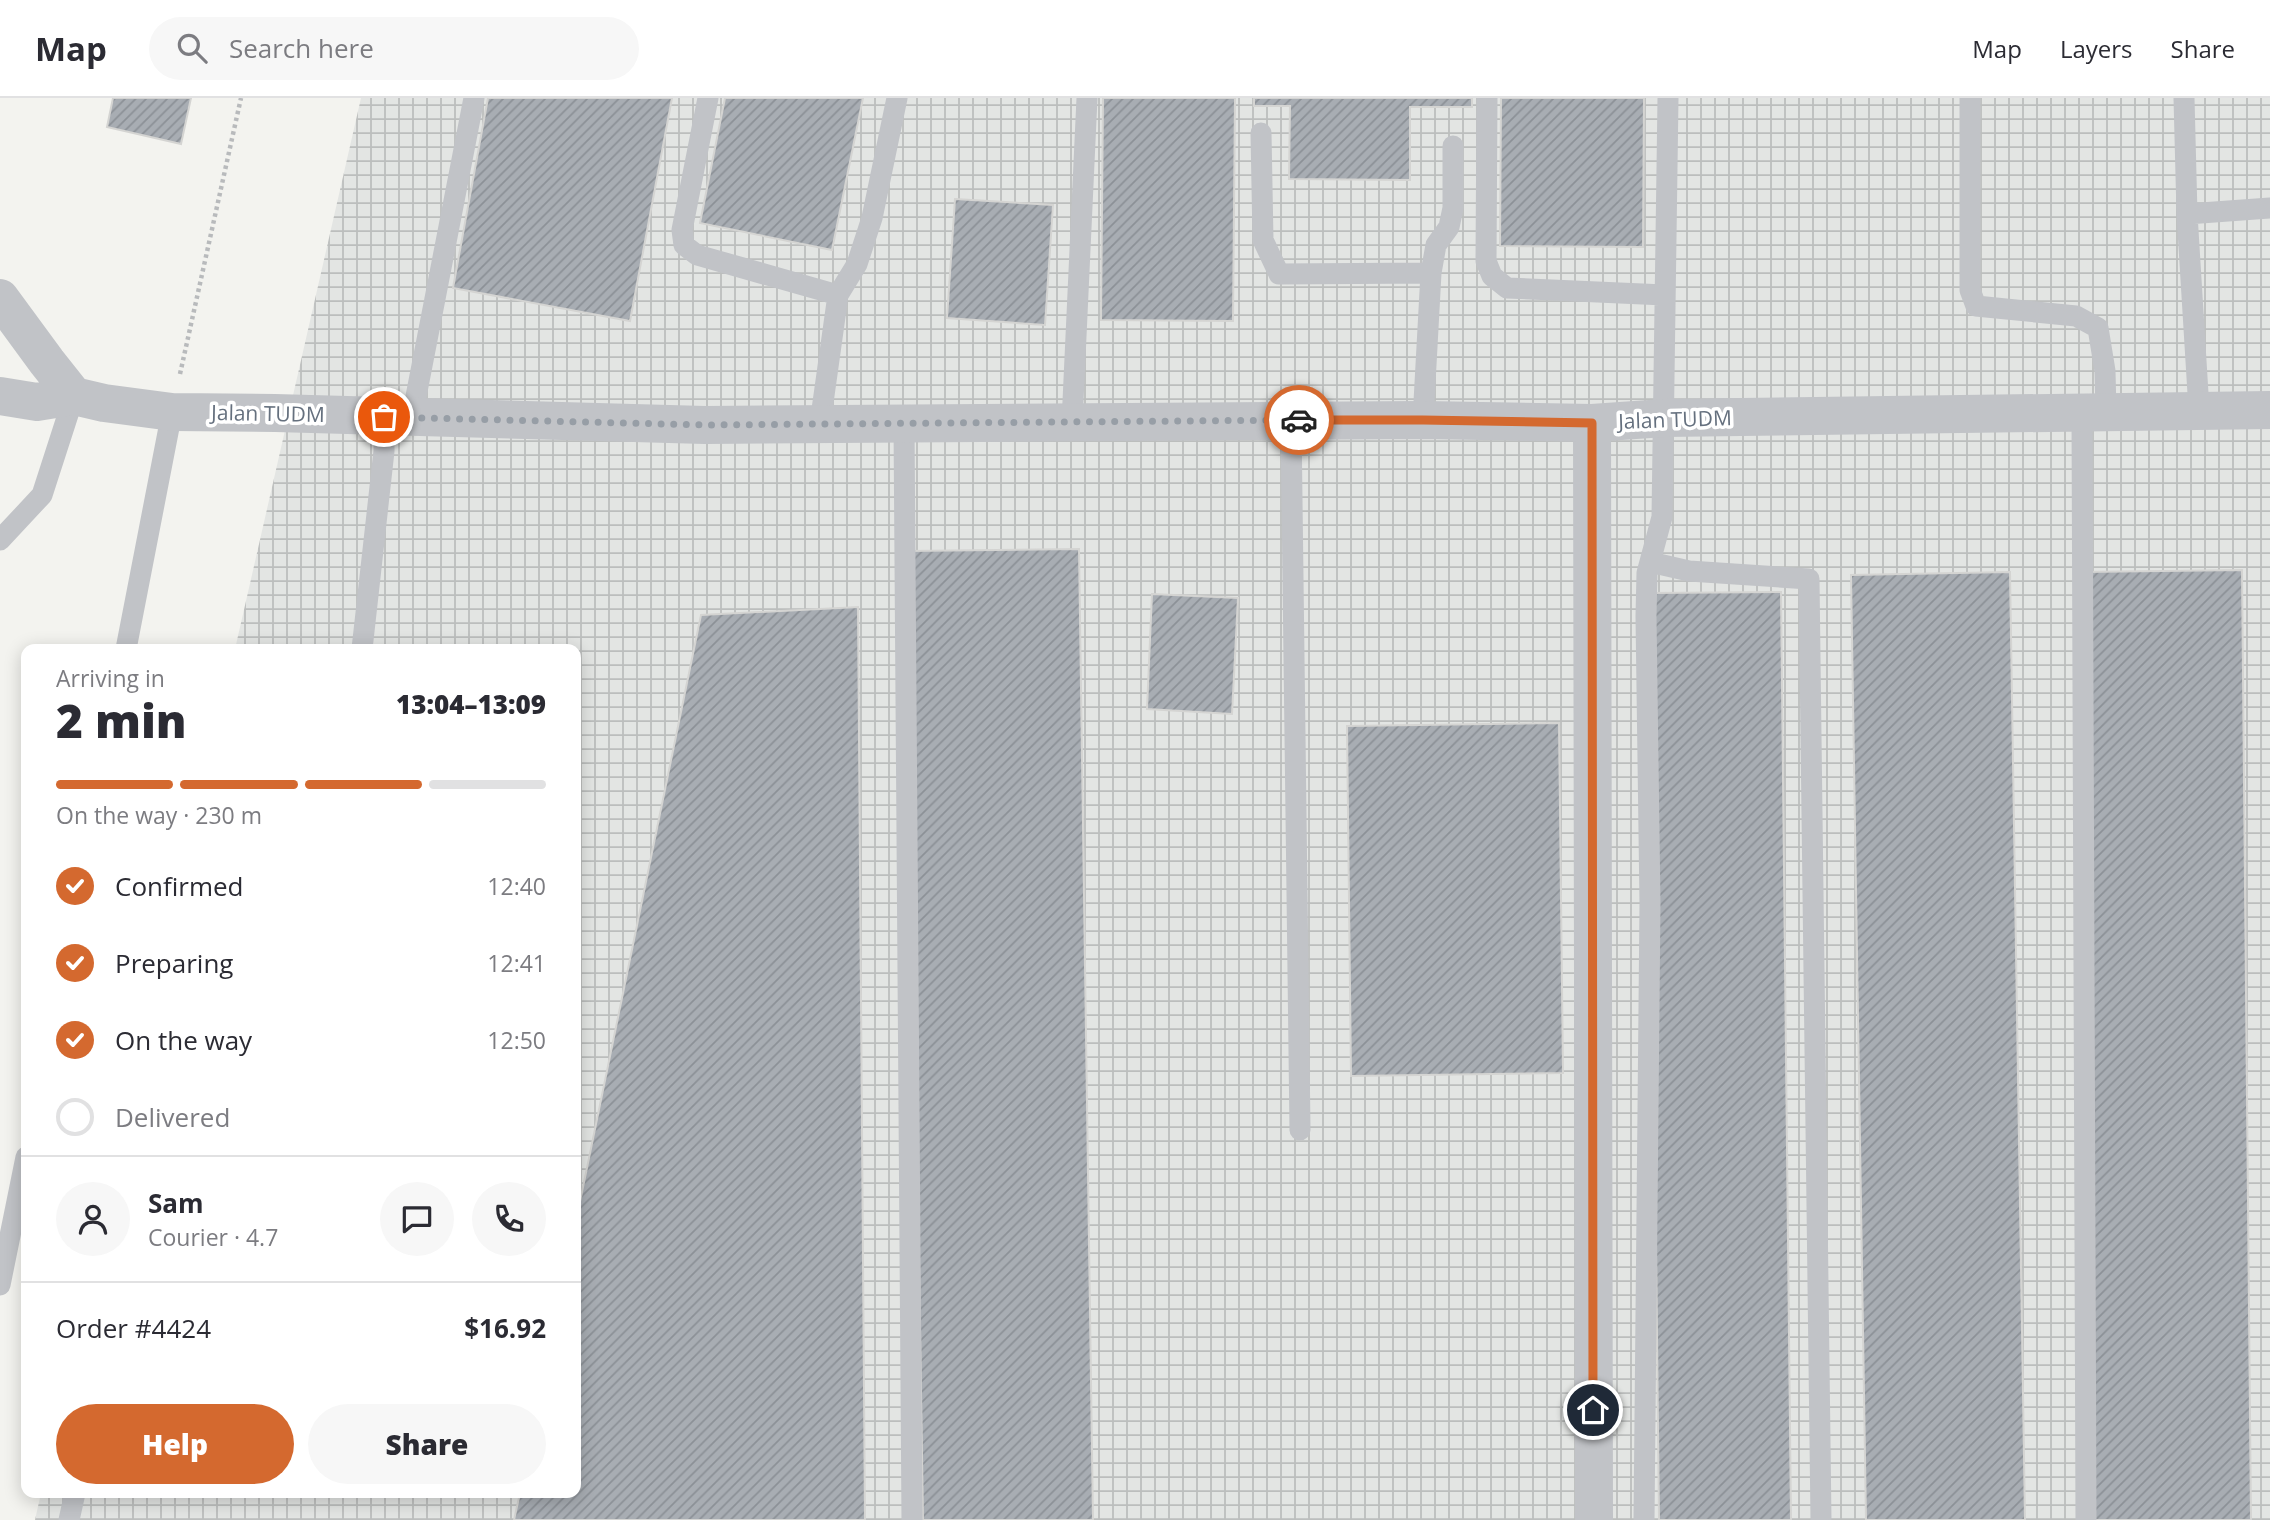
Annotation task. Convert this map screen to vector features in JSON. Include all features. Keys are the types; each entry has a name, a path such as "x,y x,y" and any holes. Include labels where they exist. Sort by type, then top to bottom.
{"street":[{"path":"0,298 74,396"},
{"name":"Jalan TUDM","path":"0,396 37,402 74,396 172,412 705,425 1423,420 1592,423 1664,418 2270,410"},
{"path":"1592,423 1594,1520"}],"lane":[{"path":"363,644 384,451 398,417 474,98"},
{"path":"708,98 682,230 684,245 697,255 838,295"},
{"path":"820,424 838,295 857,264 872,218 897,98"},
{"path":"1072,423 1087,98"},
{"path":"1487,98 1486,261 1492,275 1507,288 1665,295"},
{"path":"1644,1520 1650,904 1646,616 1647,573 1662,517 1668,98"},
{"path":"1970,98 1970,290 1976,306 2076,316 2098,328 2105,371 2094,413 2085,1520"},
{"path":"2183,98 2199,410"},
{"path":"1261,133 1263,240 1279,274 1431,273"},
{"path":"1423,420 1431,273 1436,245 1449,227 1453,208 1453,146"},
{"path":"2187,214 2270,208"},
{"path":"0,540 42,495 74,396"},
{"path":"127,644 172,412"},
{"path":"1291,421 1300,1130"},
{"path":"904,424 912,1520"},
{"path":"1650,562 1689,571 1809,579 1821,1520"},
{"path":"0,1284 7,1218 21,1173"},
{"path":"69,1520 74,1498"}],"path":[{"path":"172,412 241,98"}],"shaded area":[{"path":"361,98 2270,98 2270,1520 35,1520 40,1498 581,1498 581,644 236,644"}],"building":[{"path":"113,98 191,98 181,144 107,127"},
{"path":"488,98 672,98 630,321 453,288"},
{"path":"725,98 863,98 832,250 700,223"},
{"path":"1103,98 1235,98 1233,321 1101,320"},
{"path":"1254,98 1472,98 1472,107 1410,107 1410,180 1289,179 1290,106 1254,106"},
{"path":"1501,98 1644,98 1643,247 1500,246"},
{"path":"955,199 1053,205 1045,325 947,318"},
{"path":"1079,549 1093,1520 923,1520 908,551"},
{"path":"2242,570 2251,1520 2092,1520 2083,572"},
{"path":"2010,572 2025,1520 1866,1520 1851,575"},
{"path":"1781,592 1791,1520 1659,1520 1649,593"},
{"path":"1152,594 1238,598 1232,714 1147,709"},
{"path":"858,607 865,1520 514,1520 519,1498 581,1498 581,1197 701,615"},
{"path":"1559,723 1563,1073 1351,1076 1347,726"}],"way so far":[{"path":"384,417 705,425 1299,420"}],"route":[{"path":"1299,420 1592,423 1593,1410"}]}
